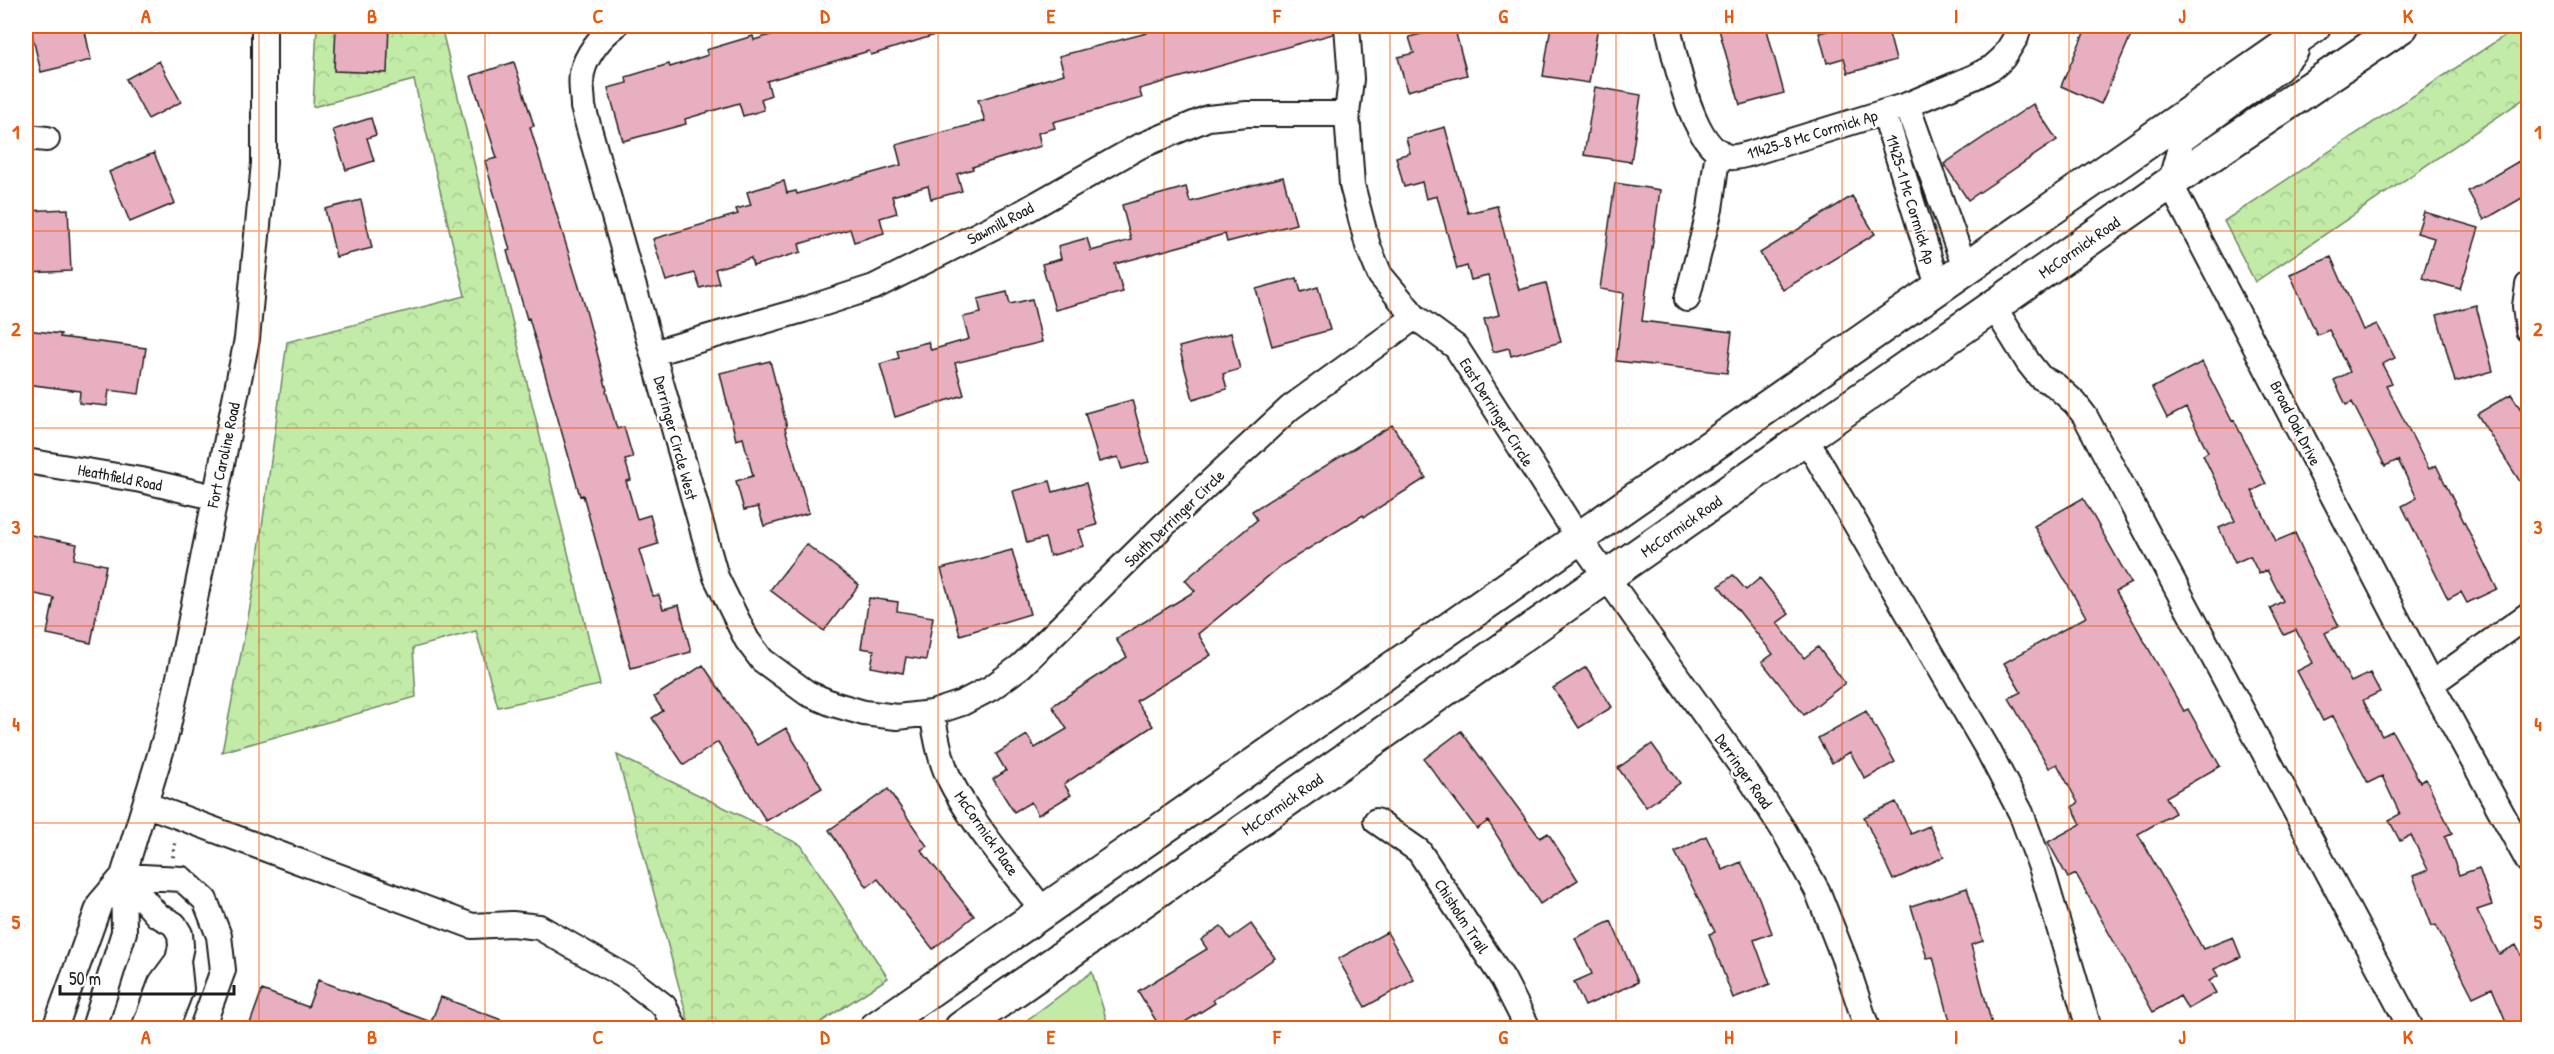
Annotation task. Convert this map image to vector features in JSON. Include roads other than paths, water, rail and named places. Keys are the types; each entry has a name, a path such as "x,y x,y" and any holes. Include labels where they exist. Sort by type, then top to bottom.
{"main road":[{"path":"876,1029 1578,537 1700,455 1938,286 2314,26"},
{"name":"McCormick Road","path":"961,1029 2170,183 2402,26"}],"street":[{"name":"Fort Caroline Road","path":"94,1029 124,932 123,876 166,735 247,339 264,163 264,26"},
{"name":"East Derringer Circle","path":"1347,26 1351,79 1347,114 1353,185 1368,246 1380,275 1415,317 1456,347 1578,537"},
{"path":"1668,26 1678,74 1694,119 1702,134 1718,151 1710,209 1687,299"},
{"name":"11425-8 Mc Cormick Ap","path":"1718,151 1730,157 1749,154 1908,105 1993,67 2003,58 2016,37 2019,26"},
{"path":"2170,183 2182,140 2280,69 2319,26"},
{"name":"Derringer Circle West","path":"610,29 596,45 582,73 583,107 716,577 747,640 762,660 807,693 864,713 897,717 932,713"},
{"name":"11425-1 Mc Cormick Ap","path":"1908,105 1965,268"},
{"name":"11425-1 Mc Cormick Ap","path":"1884,112 1938,286"},
{"name":"Sawmill Road","path":"653,353 874,287 1023,212 1138,147 1208,118 1247,114 1347,114"},
{"name":"Broad Oak Drive","path":"2170,183 2431,684 2529,861"},
{"path":"2529,285 2525,306 2529,330"},
{"path":"1994,307 2040,377 2055,385 2075,403 2085,416 2411,1029"},
{"name":"South Derringer Circle","path":"932,713 963,703 991,688 1021,666 1164,525 1290,408 1415,317"},
{"path":"1806,439 1988,750 2020,813 2042,870 2089,1029"},
{"name":"Heathfield Road","path":"26,461 141,480 214,497"},
{"name":"Derringer Road","path":"1578,537 1785,831 1816,890 1845,961 1867,1029"},
{"path":"2431,684 2529,615"},
{"name":"McCormick Place","path":"932,713 940,754 947,774 960,798 1044,912"},
{"path":"145,804 472,926 512,924 539,927 629,979 664,1006 675,1029"},
{"name":"Chisholm Trail","path":"1376,821 1419,851 1497,970 1528,1029"},
{"name":"Fort Caroline Road","path":"55,1029 100,903 123,876"},
{"path":"123,876 182,879 205,900 214,919 223,970 202,1029"},
{"path":"123,876 157,915 174,924 180,934 181,946 178,960 181,989 166,1029"},
{"path":"180,934 214,919"},
{"path":"144,1029 161,983 178,960"}]}
